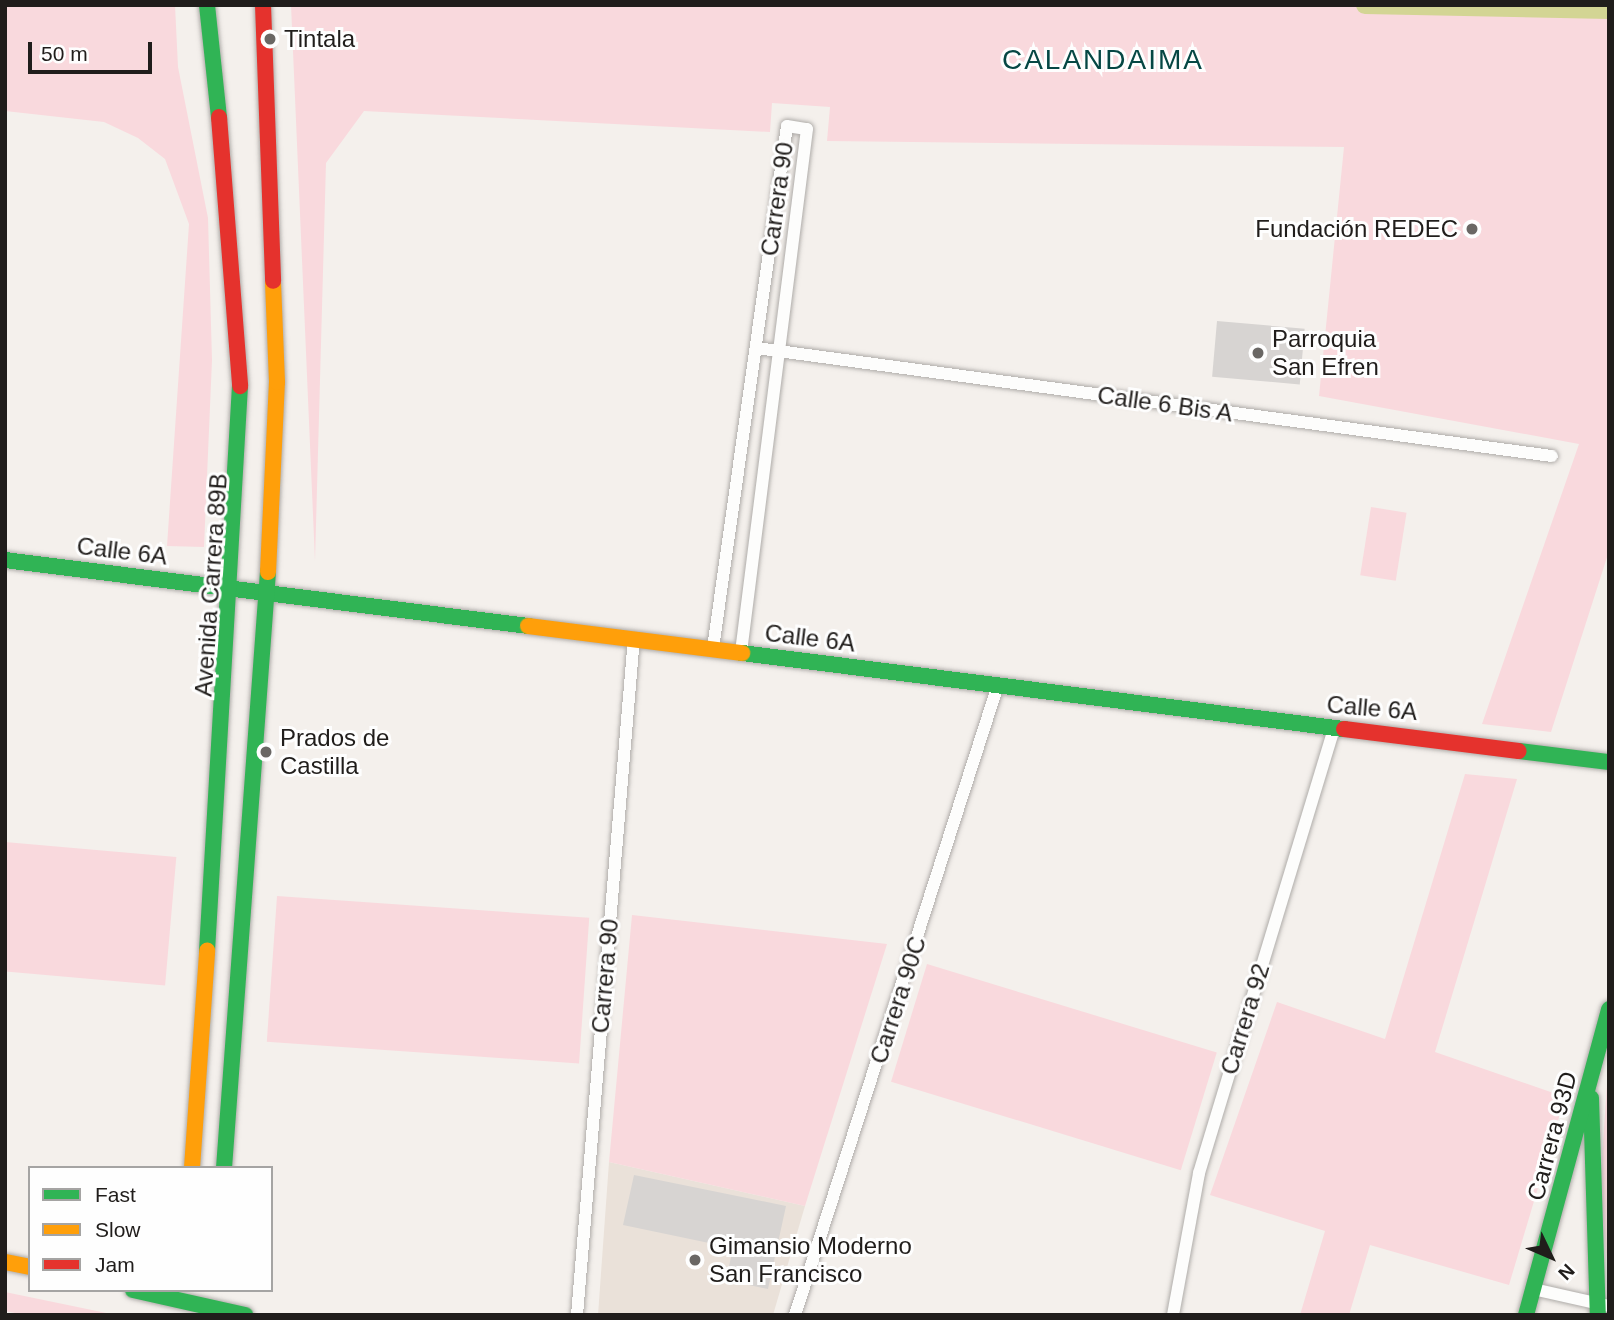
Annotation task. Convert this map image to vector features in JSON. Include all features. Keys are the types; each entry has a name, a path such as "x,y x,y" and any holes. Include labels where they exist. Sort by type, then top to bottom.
{"main road":[{"name":"Avenida Carrera 89B","path":"192,1166 235,587 242,360 207,5"},
{"path":"225,1166 269,591 277,382 263,5"},
{"name":"Calle 6A","path":"5,560 269,591 1609,762"},
{"name":"Carrera 93D","path":"1526,1315 1609,1009"},
{"path":"1591,1080 1602,1308"},
{"path":"5,1262 28,1267"},
{"path":"141,1292 215,1311 245,1315"},
{"path":"215,1311 217,1292"}],"street":[{"name":"Carrera 90","path":"713,648 787,126 807,128 741,652"},
{"name":"Calle 6 Bis A","path":"756,348 1552,456"},
{"name":"Carrera 90","path":"577,1315 634,638"},
{"name":"Carrera 90C","path":"795,1315 998,685"},
{"name":"Carrera 92","path":"1173,1315 1199,1173 1334,728"},
{"path":"1533,1289 1602,1308"}],"shaded area":[{"path":"5,5 175,5 178,67 208,218 212,360 204,547 167,546 189,224 165,159 138,138 104,122 5,111"},
{"path":"291,5 1609,5 1609,551 1551,732 1482,724 1579,444 1319,396 1344,147 827,141 830,107 772,103 770,132 364,111 326,163 315,561"},
{"path":"1371,507 1407,513 1396,581 1360,575"},
{"path":"1465,774 1517,779 1435,1052 1565,1097 1509,1285 1370,1245 1349,1315 1300,1315 1325,1231 1210,1195 1277,1002 1385,1039"},
{"path":"5,842 176,857 165,985 5,971"},
{"path":"277,896 589,918 579,1063 267,1042"},
{"path":"632,915 887,944 805,1206 609,1162"},
{"path":"927,964 1217,1053 1181,1170 891,1082"},
{"path":"1609,1054 1609,1283 1600,1188"},
{"name":"Gimansio Moderno San Francisco","path":"609,1162 805,1206 773,1315 598,1315"},
{"path":"5,1292 116,1315 25,1315 5,1311"}],"building":[{"name":"Parroquia San Efren","path":"1217,321 1305,329 1300,384 1212,377"},
{"path":"634,1175 786,1206 768,1289 726,1280 733,1248 623,1225"}],"waterway":[{"path":"1365,5 1609,10"}],"traffic: fast":[{"path":"207,5 219,117"},
{"path":"207,951 240,386"},
{"path":"5,560 528,626"},
{"path":"224,1166 268,572"},
{"path":"742,653 1344,729"},
{"path":"1519,751 1609,762"},
{"path":"1526,1315 1609,1009"},
{"path":"1591,1098 1598,1315"},
{"path":"142,1292 245,1315"}],"traffic: slow":[{"path":"268,572 277,382 273,281"},
{"path":"528,626 742,653"},
{"path":"192,1166 207,951"},
{"path":"5,1262 28,1267"}],"traffic: jam":[{"path":"263,5 273,281"},
{"path":"219,117 240,386"},
{"path":"1344,729 1519,751"}],"place":[{"name":"Tintala","path":"270,39"},
{"name":"Fundación REDEC","path":"1472,229"},
{"name":"Parroquia San Efren","path":"1258,353"},
{"name":"Prados de Castilla","path":"266,752"},
{"name":"Gimansio Moderno San Francisco","path":"695,1260"}],"district":[{"name":"CALANDAIMA","path":"1103,60"}]}
